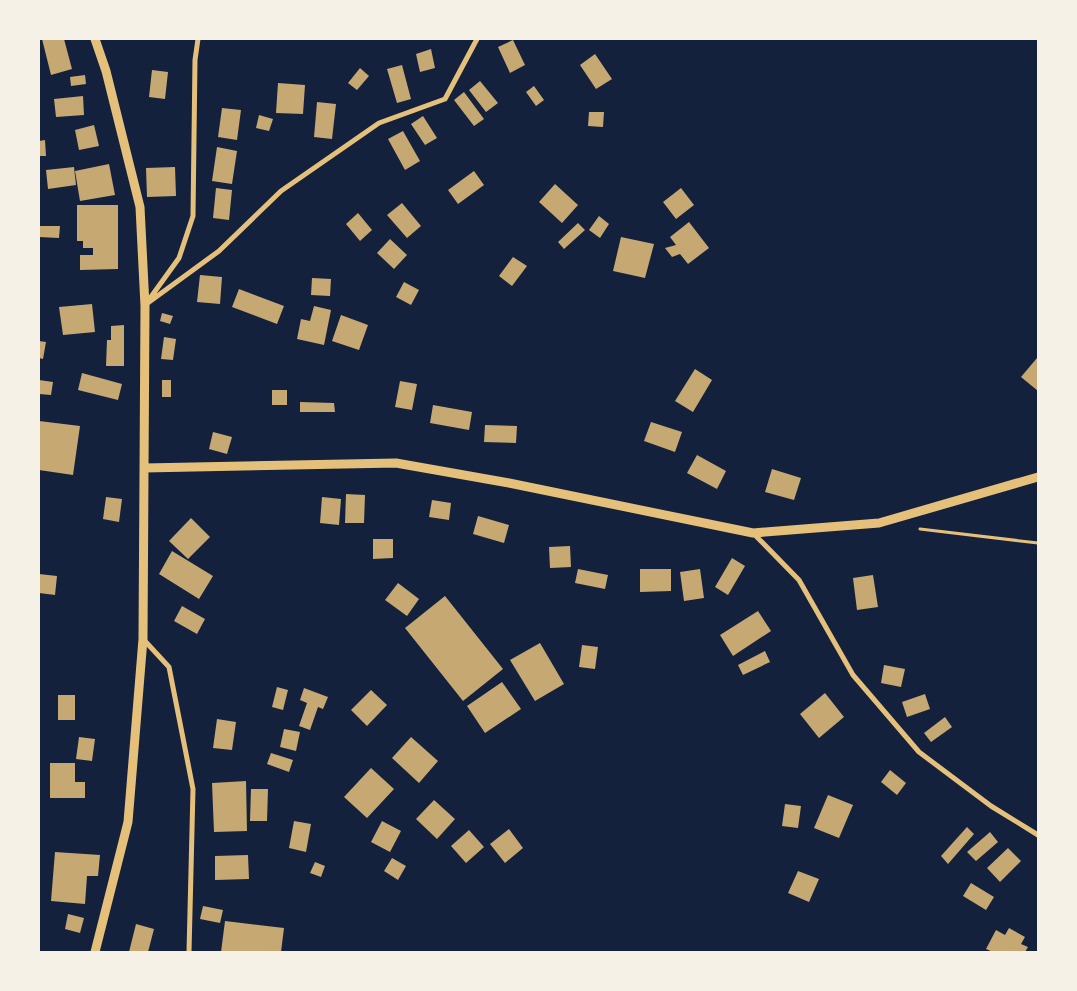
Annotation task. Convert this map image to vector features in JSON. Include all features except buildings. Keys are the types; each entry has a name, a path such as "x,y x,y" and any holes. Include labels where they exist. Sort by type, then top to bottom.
{"street":[{"path":"95,39 106,71 140,206 145,306 143,639 128,822 95,952"},
{"path":"145,306 179,258 193,216 195,60 198,39"},
{"path":"145,306 219,251 281,191 379,123 445,99 477,39"},
{"path":"144,468 396,463 509,483 753,533 879,523 1038,477"},
{"path":"753,533 799,580 853,674 919,752 991,806 1038,835"},
{"path":"143,639 169,667 193,790 189,952"}],"path":[{"path":"917,528 1038,543"}]}
